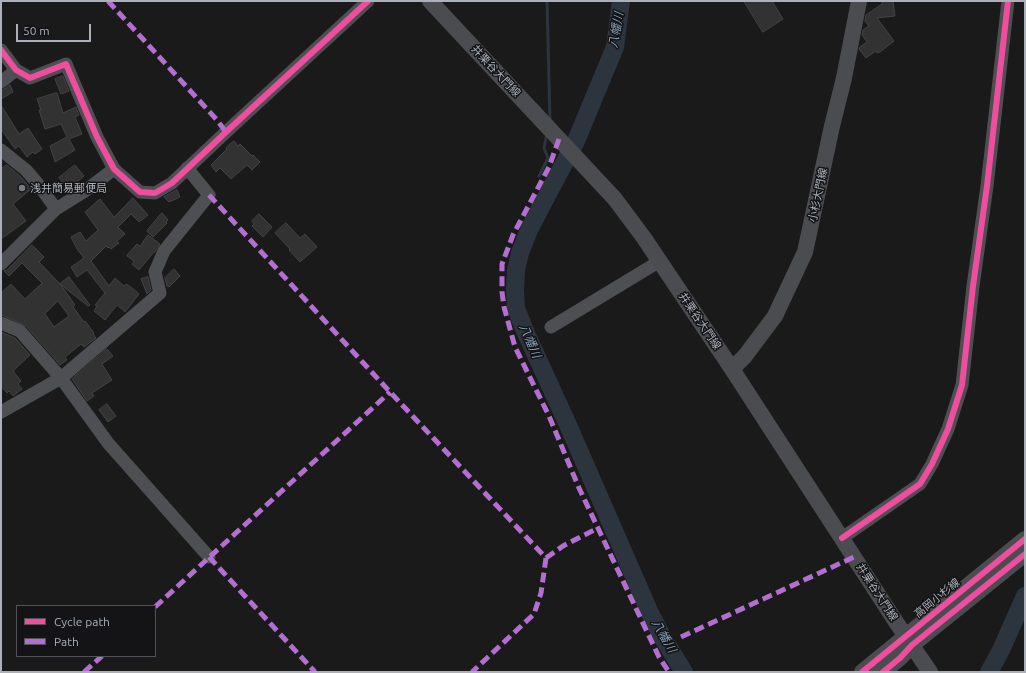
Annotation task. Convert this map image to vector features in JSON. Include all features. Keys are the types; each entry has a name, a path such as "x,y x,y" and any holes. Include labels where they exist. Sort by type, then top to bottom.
{"main road":[{"name":"井栗谷大門線","path":"430,1 615,198 660,261 732,369 930,672"},
{"name":"小杉大門線","path":"732,369 745,356 775,316 805,252 832,126 844,78 859,1"},
{"name":"高岡小杉線","path":"884,671 900,658 909,641 1025,539"},
{"name":"高岡小杉線","path":"862,672 909,641 1025,554"}],"street":[{"path":"1,50 16,70 30,78 66,64 97,137 114,169 140,192 155,193 172,183 368,1"},
{"path":"842,538 920,484 932,464 948,429 962,385 1008,1"},
{"path":"1,82 16,70"},
{"path":"1,150 26,170 56,209"},
{"path":"1,412 61,378 160,293 155,272 164,251 209,195 187,168"},
{"path":"1,264 56,209 85,191 114,169"},
{"path":"551,327 660,261"},
{"path":"1,323 20,331 61,378 108,443 209,557"}],"building":[{"path":"744,1 772,1 783,19 763,32"},
{"path":"893,1 895,16 877,18 894,41 880,52 877,53 876,51 866,58 859,49 867,42 862,35 863,30 869,26 865,21 866,15 882,4 882,2"},
{"path":"63,76 69,91 61,94 55,79"},
{"path":"10,85 13,92 1,99 1,90"},
{"path":"57,93 63,113 76,107 79,115 75,117 82,134 69,139 75,150 55,162 50,146 67,137 61,124 45,129 37,99"},
{"path":"1,105 19,134 28,128 42,149 35,154 33,152 27,157 19,146 15,149 1,129"},
{"path":"234,141 238,146 240,144 260,162 252,170 247,165 231,179 220,168 216,172 211,165"},
{"path":"7,165 20,176 31,189 13,204 26,221 1,239 1,169"},
{"path":"75,165 84,176 68,189 59,178"},
{"path":"177,190 180,197 169,202 164,197"},
{"path":"133,198 148,215 139,222 131,214 118,227 125,234 117,241 119,243 111,249 106,246 91,261 109,286 115,278 124,286 127,284 139,294 125,312 117,305 105,320 94,311 97,306 95,305 105,293 87,270 77,277 71,267 84,258 77,249 71,237 80,232 86,241 98,230 85,212 100,199 114,217"},
{"path":"162,213 168,220 166,222 167,223 153,237 147,231"},
{"path":"259,214 272,227 263,237 252,226 254,224 252,221"},
{"path":"286,223 300,238 305,234 317,247 300,262 275,233"},
{"path":"148,235 160,244 139,270 132,264 134,261 127,255 137,244 140,246"},
{"path":"32,245 44,257 39,262 61,285 75,305 73,307 94,333 93,334 96,338 84,347 81,344 65,357 67,360 60,365 26,326 1,315 1,293 11,284 25,299 42,283 22,263 9,276 4,271 7,270","holes":["58,301 69,316 54,327 45,314"]},
{"path":"174,269 180,276 169,287 167,286 165,278"},
{"path":"69,277 90,305 88,306 60,284"},
{"path":"148,277 151,290 147,294 141,279"},
{"path":"1,332 15,338 30,355 13,371 21,381 18,384 22,389 13,396 9,391 7,393 1,386"},
{"path":"107,349 113,356 102,364 112,380 92,393 94,396 87,401 72,379"},
{"path":"107,404 116,416 108,422 99,410"}],"waterway":[{"path":"547,1 550,122"},
{"name":"八幡川","path":"621,1 615,47 576,141 529,230 520,253 516,270 516,308 650,613 663,638 684,672"},
{"path":"539,176 548,158 544,148 547,133"},
{"path":"989,672 1001,650 1025,596"}],"marked path":[{"path":"108,1 217,120 226,132"},
{"path":"559,139 549,167 513,235 502,264 502,292 504,307 515,347 549,416 579,488 659,657 669,672"},
{"path":"209,195 390,392 546,558 541,593 534,614 472,672"},
{"path":"156,606 390,392"},
{"path":"546,558 563,546 598,528"},
{"path":"209,557 315,672"},
{"path":"681,637 854,557"},
{"path":"84,672 101,657"}],"cycle path":[{"path":"1,50 16,70 30,78 66,64 97,137 114,169 140,192 155,193 172,183 368,1"},
{"path":"842,538 920,484 932,464 948,429 962,385 1008,1"},
{"path":"862,672 1025,539"},
{"path":"883,672 900,658 912,645 1025,554"}],"place":[{"name":"浅井簡易郵便局","path":"22,188"}]}
